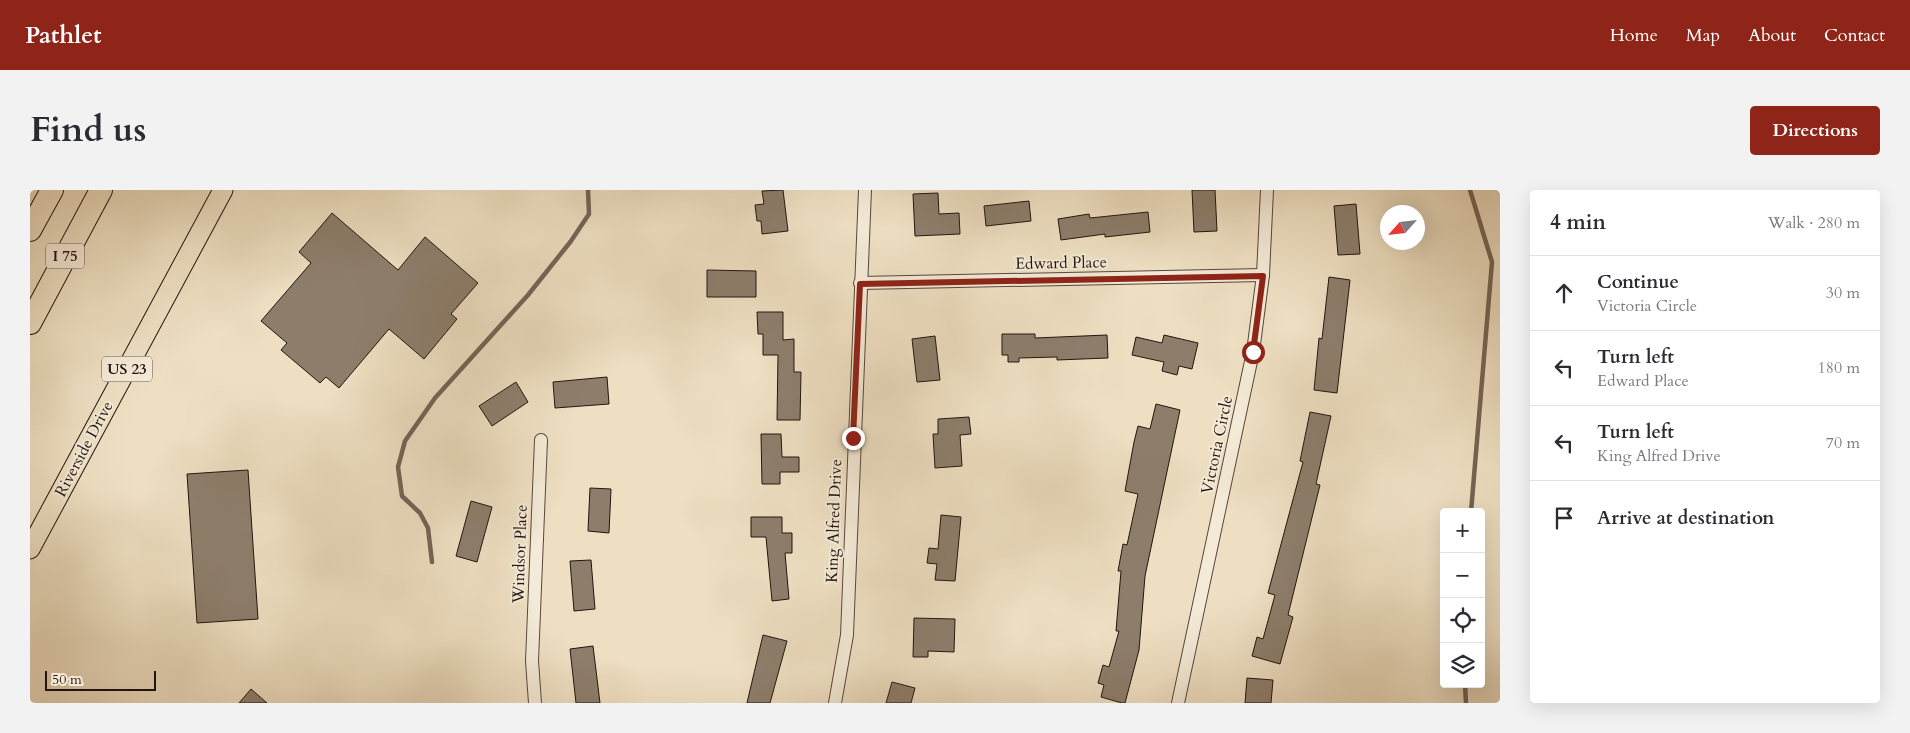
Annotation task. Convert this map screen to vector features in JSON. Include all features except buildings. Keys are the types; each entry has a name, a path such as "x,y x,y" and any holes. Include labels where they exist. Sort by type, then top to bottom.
{"highway":[{"name":"I 75","path":"30,230 52,190"},
{"name":"I 75","path":"30,323 101,190"}],"main road":[{"name":"Riverside Drive","path":"30,549 223,190"}],"street":[{"name":"King Alfred Drive","path":"836,703 847,634 864,190"},
{"name":"Victoria Circle","path":"1178,703 1253,352 1263,276 1267,190"},
{"name":"Edward Place","path":"860,284 1263,276"},
{"name":"Windsor Place","path":"535,703 533,670 541,440"}],"waterway":[{"path":"432,562 428,528 420,513 402,496 398,467 405,441 435,398 528,295 571,241 589,214 588,190"},
{"path":"1470,190 1492,262 1471,508"},
{"path":"1465,688 1466,703"}],"route":[{"path":"853,438 860,284 1263,276 1253,352"}]}
